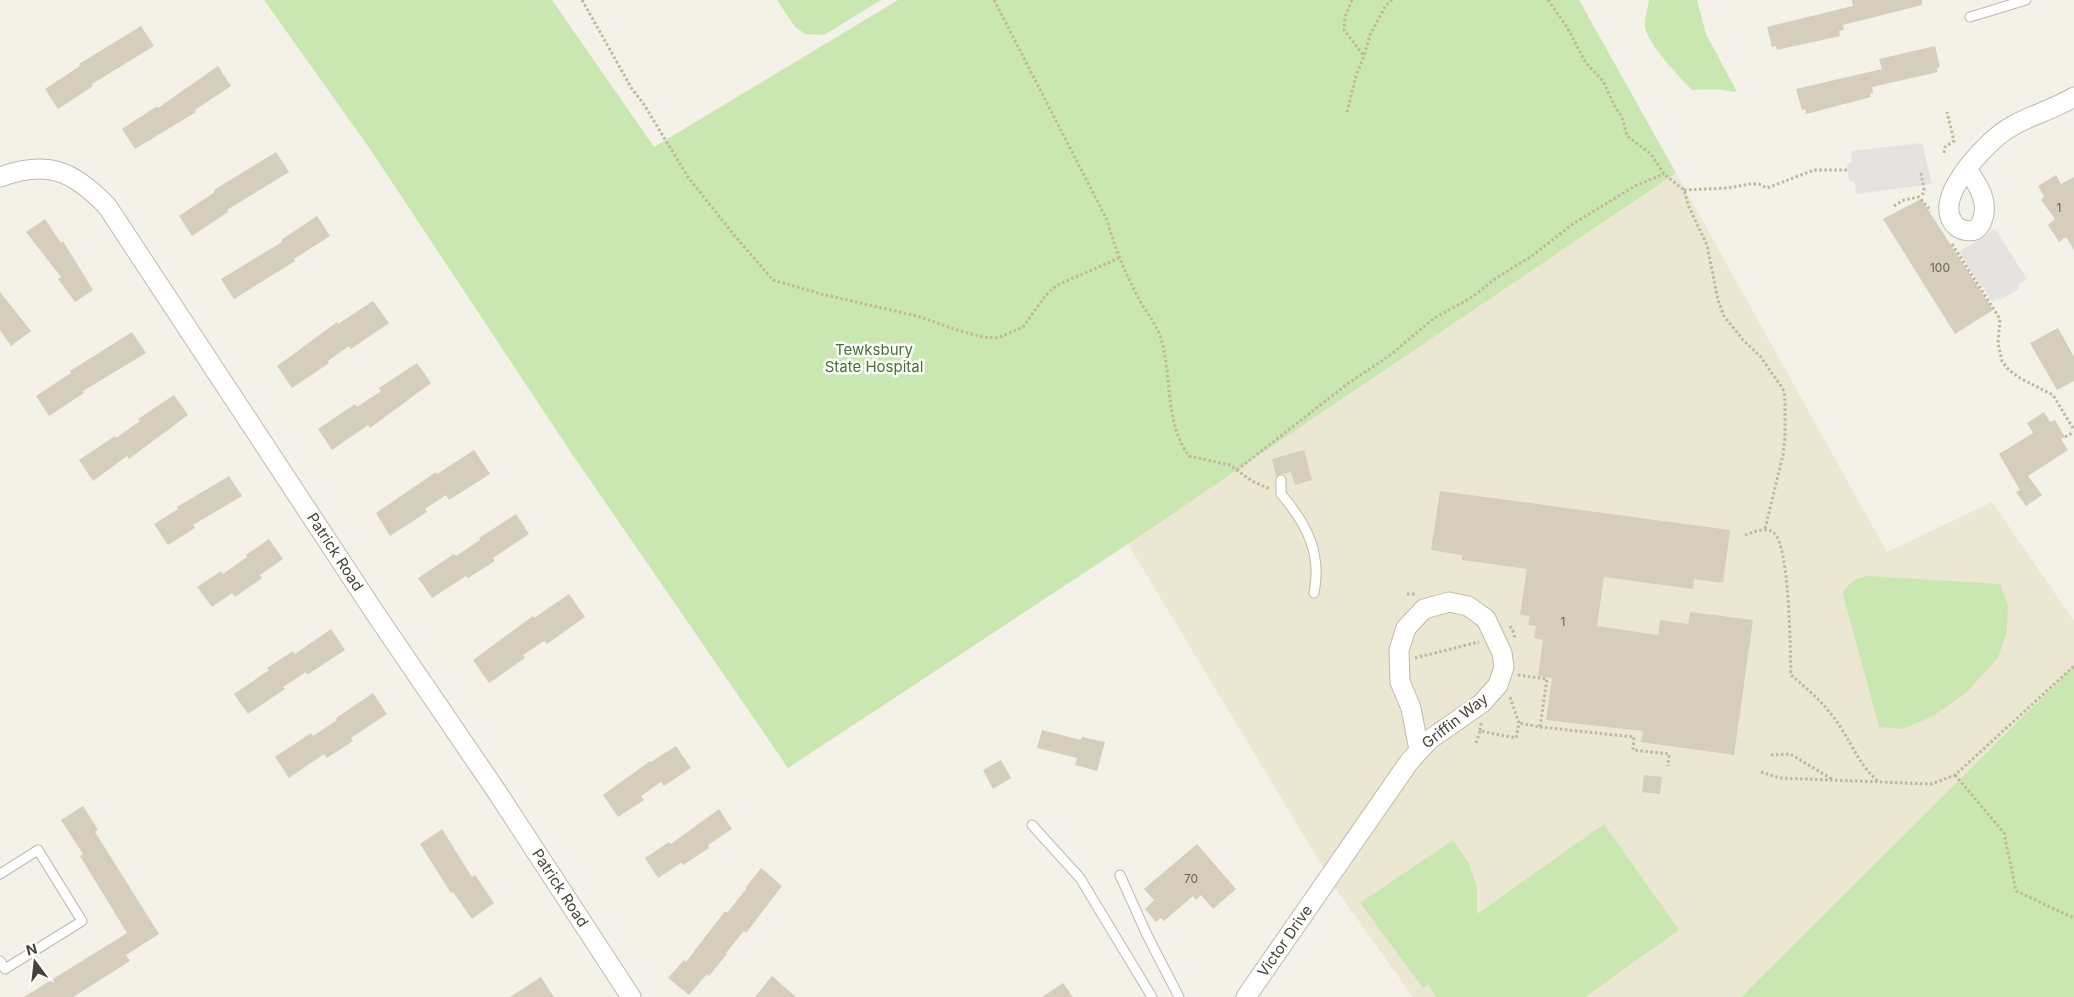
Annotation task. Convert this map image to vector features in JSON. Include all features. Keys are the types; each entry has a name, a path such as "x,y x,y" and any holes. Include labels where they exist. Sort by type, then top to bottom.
{"street":[{"path":"1967,169 2005,129 2074,97"},
{"name":"Patrick Road","path":"0,177 31,169 48,169 68,174 90,188 106,206 631,997"},
{"name":"Griffin Way","path":"1324,884 1419,750 1429,740 1482,703 1498,685 1504,667 1502,653 1505,635 1468,606 1450,602 1424,610 1406,628 1399,650 1400,682 1410,708 1419,750"},
{"name":"Victor Drive","path":"1246,997 1324,884"}],"lane":[{"path":"1970,18 2026,0"},
{"path":"1281,480 1281,494 1294,509 1314,547 1317,576 1314,593"},
{"path":"1032,825 1080,878 1152,997"},
{"path":"0,874 38,850 82,921 5,969 0,961"},
{"path":"1120,875 1147,935 1179,997"}],"path":[{"path":"582,0 632,89 643,103 688,177 773,280 821,294 917,316 956,330 984,337 998,338 1023,327 1045,296 1056,285 1119,258"},
{"path":"994,0 1107,220 1119,258 1143,305 1154,321 1162,342 1170,396 1182,448 1189,456 1230,465 1252,481 1281,494"},
{"path":"1352,0 1345,17 1344,30 1364,56"},
{"path":"1347,112 1356,76 1370,35 1386,5 1392,0"},
{"path":"1548,0 1567,27 1586,62 1603,81 1622,117 1627,136 1651,154 1664,174 1684,190 1689,207 1707,245 1716,293 1724,316 1742,340 1760,356 1783,389 1785,437 1765,529"},
{"path":"1944,153 1945,147 1954,141 1947,112"},
{"path":"1684,190 1728,188 1750,184 1759,184 1767,188 1773,188 1803,173 1814,170 1848,170"},
{"path":"1921,172 1924,190 1922,197 1935,217"},
{"path":"1236,470 1350,382 1389,356 1433,319 1472,297 1496,278 1532,256 1574,223 1635,186 1664,174"},
{"path":"1894,206 1913,197 1922,197"},
{"path":"1950,240 2000,319 1998,343 2002,361 2018,377 2053,395 2074,431 2065,437"},
{"path":"1745,535 1765,529 1774,533 1781,544 1785,568 1791,675 1820,700 1841,728 1859,761 1867,772 1879,782"},
{"path":"1399,660 1505,635"},
{"path":"1761,772 1780,778 1931,784 1955,775 2074,666"},
{"path":"1518,675 1547,679 1540,727"},
{"path":"1519,723 1634,737 1633,750 1669,754 1668,766"},
{"path":"1476,743 1480,731"},
{"path":"1771,755 1790,754 1834,780"},
{"path":"1955,775 2004,833 2016,890 2074,918"}],"shaded area":[{"path":"1922,143 1932,184 1856,194 1855,183 1849,180 1847,165 1852,161 1851,151"},
{"path":"1676,173 1887,552 1992,502 2074,621 2074,666 1741,997 1413,997 1336,889 1128,544"},
{"path":"1995,229 2027,279 2018,285 2019,289 2000,300 1998,298 1992,302 1959,252"}],"green space":[{"name":"Tewksbury State Hospital","path":"264,0 552,0 654,147 898,0 1579,0 1676,173 1128,544 788,768 570,451 370,149"},
{"path":"777,0 881,0 824,35 805,34 795,27"},
{"path":"1649,0 1697,0 1706,34 1737,92 1715,89 1692,90 1687,85 1665,60 1647,34 1645,24"},
{"path":"1867,576 2000,584 2008,605 2007,631 1998,658 1966,693 1933,716 1903,729 1879,727 1843,594 1852,582"},
{"path":"2074,666 2074,997 1741,997"},
{"path":"1604,824 1679,930 1585,997 1437,997 1428,984 1423,988 1360,903 1453,840 1468,862 1477,886 1477,914"}],"building":[{"path":"1852,0 1922,0 1922,5 1843,25 1844,30 1839,31 1840,36 1777,50 1776,46 1772,47 1767,27 1853,6"},
{"path":"141,26 154,46 92,84 93,86 58,109 45,89 80,66 79,64"},
{"path":"1935,46 1940,67 1937,68 1938,72 1872,87 1873,93 1870,94 1871,97 1806,114 1805,109 1802,110 1796,89 1882,69 1879,59"},
{"path":"218,66 231,86 195,110 196,112 135,149 122,129 157,106 158,108"},
{"path":"276,152 289,172 227,210 228,212 192,236 179,216 215,192 214,190"},
{"path":"2056,175 2061,184 2074,177 2074,250 2066,237 2059,242 2048,225 2055,219 2041,200 2044,196 2038,186"},
{"path":"1921,199 1993,310 1955,334 1883,219"},
{"path":"317,216 330,236 294,259 295,261 234,299 221,279 282,242 281,240"},
{"path":"45,219 61,243 63,241 93,290 75,302 58,279 61,277 26,232"},
{"path":"0,292 31,331 11,346 0,330"},
{"path":"373,301 389,323 351,349 349,346 328,361 329,363 292,388 277,366 337,322 338,324"},
{"path":"2058,328 2074,357 2074,381 2057,390 2030,343"},
{"path":"132,332 146,353 83,391 84,393 49,416 36,396 71,373 70,371"},
{"path":"417,363 431,383 370,428 368,425 332,450 318,429 355,404 357,407 381,391 379,388"},
{"path":"174,395 188,415 129,459 127,456 93,481 79,460 115,436 116,438 140,421 138,419"},
{"path":"2044,412 2050,422 2055,420 2065,437 2061,439 2068,450 2028,476 2042,495 2026,506 2016,492 2020,490 1999,454 2033,433 2027,423"},
{"path":"474,450 490,474 449,500 446,495 425,509 427,512 390,536 376,513 436,472 437,474"},
{"path":"1304,450 1312,480 1295,485 1291,472 1276,476 1272,459"},
{"path":"229,476 242,496 193,525 195,528 168,545 154,524 178,509 177,507"},
{"path":"1440,491 1730,530 1723,583 1694,579 1693,589 1604,577 1597,626 1658,635 1660,620 1688,624 1690,612 1753,620 1734,755 1641,742 1643,731 1546,720 1552,678 1538,676 1543,640 1534,638 1536,626 1528,625 1530,616 1520,615 1527,569 1462,560 1462,555 1431,550"},
{"path":"516,514 529,534 493,558 495,561 468,578 466,576 432,598 418,578 454,554 456,556 480,540 479,538"},
{"path":"269,539 283,559 260,575 262,578 235,597 232,593 212,607 197,587 221,571 223,574"},
{"path":"569,594 585,617 547,644 544,641 523,655 525,658 489,683 473,660 533,616 534,618"},
{"path":"331,629 345,650 307,675 306,672 283,687 285,689 248,714 234,694 269,670 267,668 293,651 295,654"},
{"path":"373,693 387,714 351,738 353,741 327,758 324,754 289,778 275,757 311,733 313,736"},
{"path":"1042,730 1081,740 1082,737 1105,742 1097,771 1075,765 1077,758 1037,748"},
{"path":"676,746 691,768 664,786 661,782 641,796 644,800 618,817 603,795 650,761"},
{"path":"1001,760 1011,778 993,789 983,770"},
{"path":"1644,775 1662,777 1660,794 1642,792"},
{"path":"83,806 98,830 95,832 159,934 126,955 130,961 73,997 24,997 127,933 80,856 83,854 61,820"},
{"path":"719,809 732,829 708,845 709,848 658,878 645,858 669,842 671,844"},
{"path":"442,829 472,877 475,875 494,903 472,919 453,892 451,893 420,844"},
{"path":"1197,844 1236,889 1213,909 1201,895 1196,900 1193,896 1164,921 1161,918 1156,922 1145,909 1154,900 1144,889"},
{"path":"761,868 782,886 746,933 744,931 709,976 707,974 689,995 668,978 684,960 686,962 725,911 727,913 747,888"},
{"path":"772,976 796,997 755,997"},
{"path":"541,977 554,997 510,997"},
{"path":"1063,983 1073,997 1042,997"}]}
